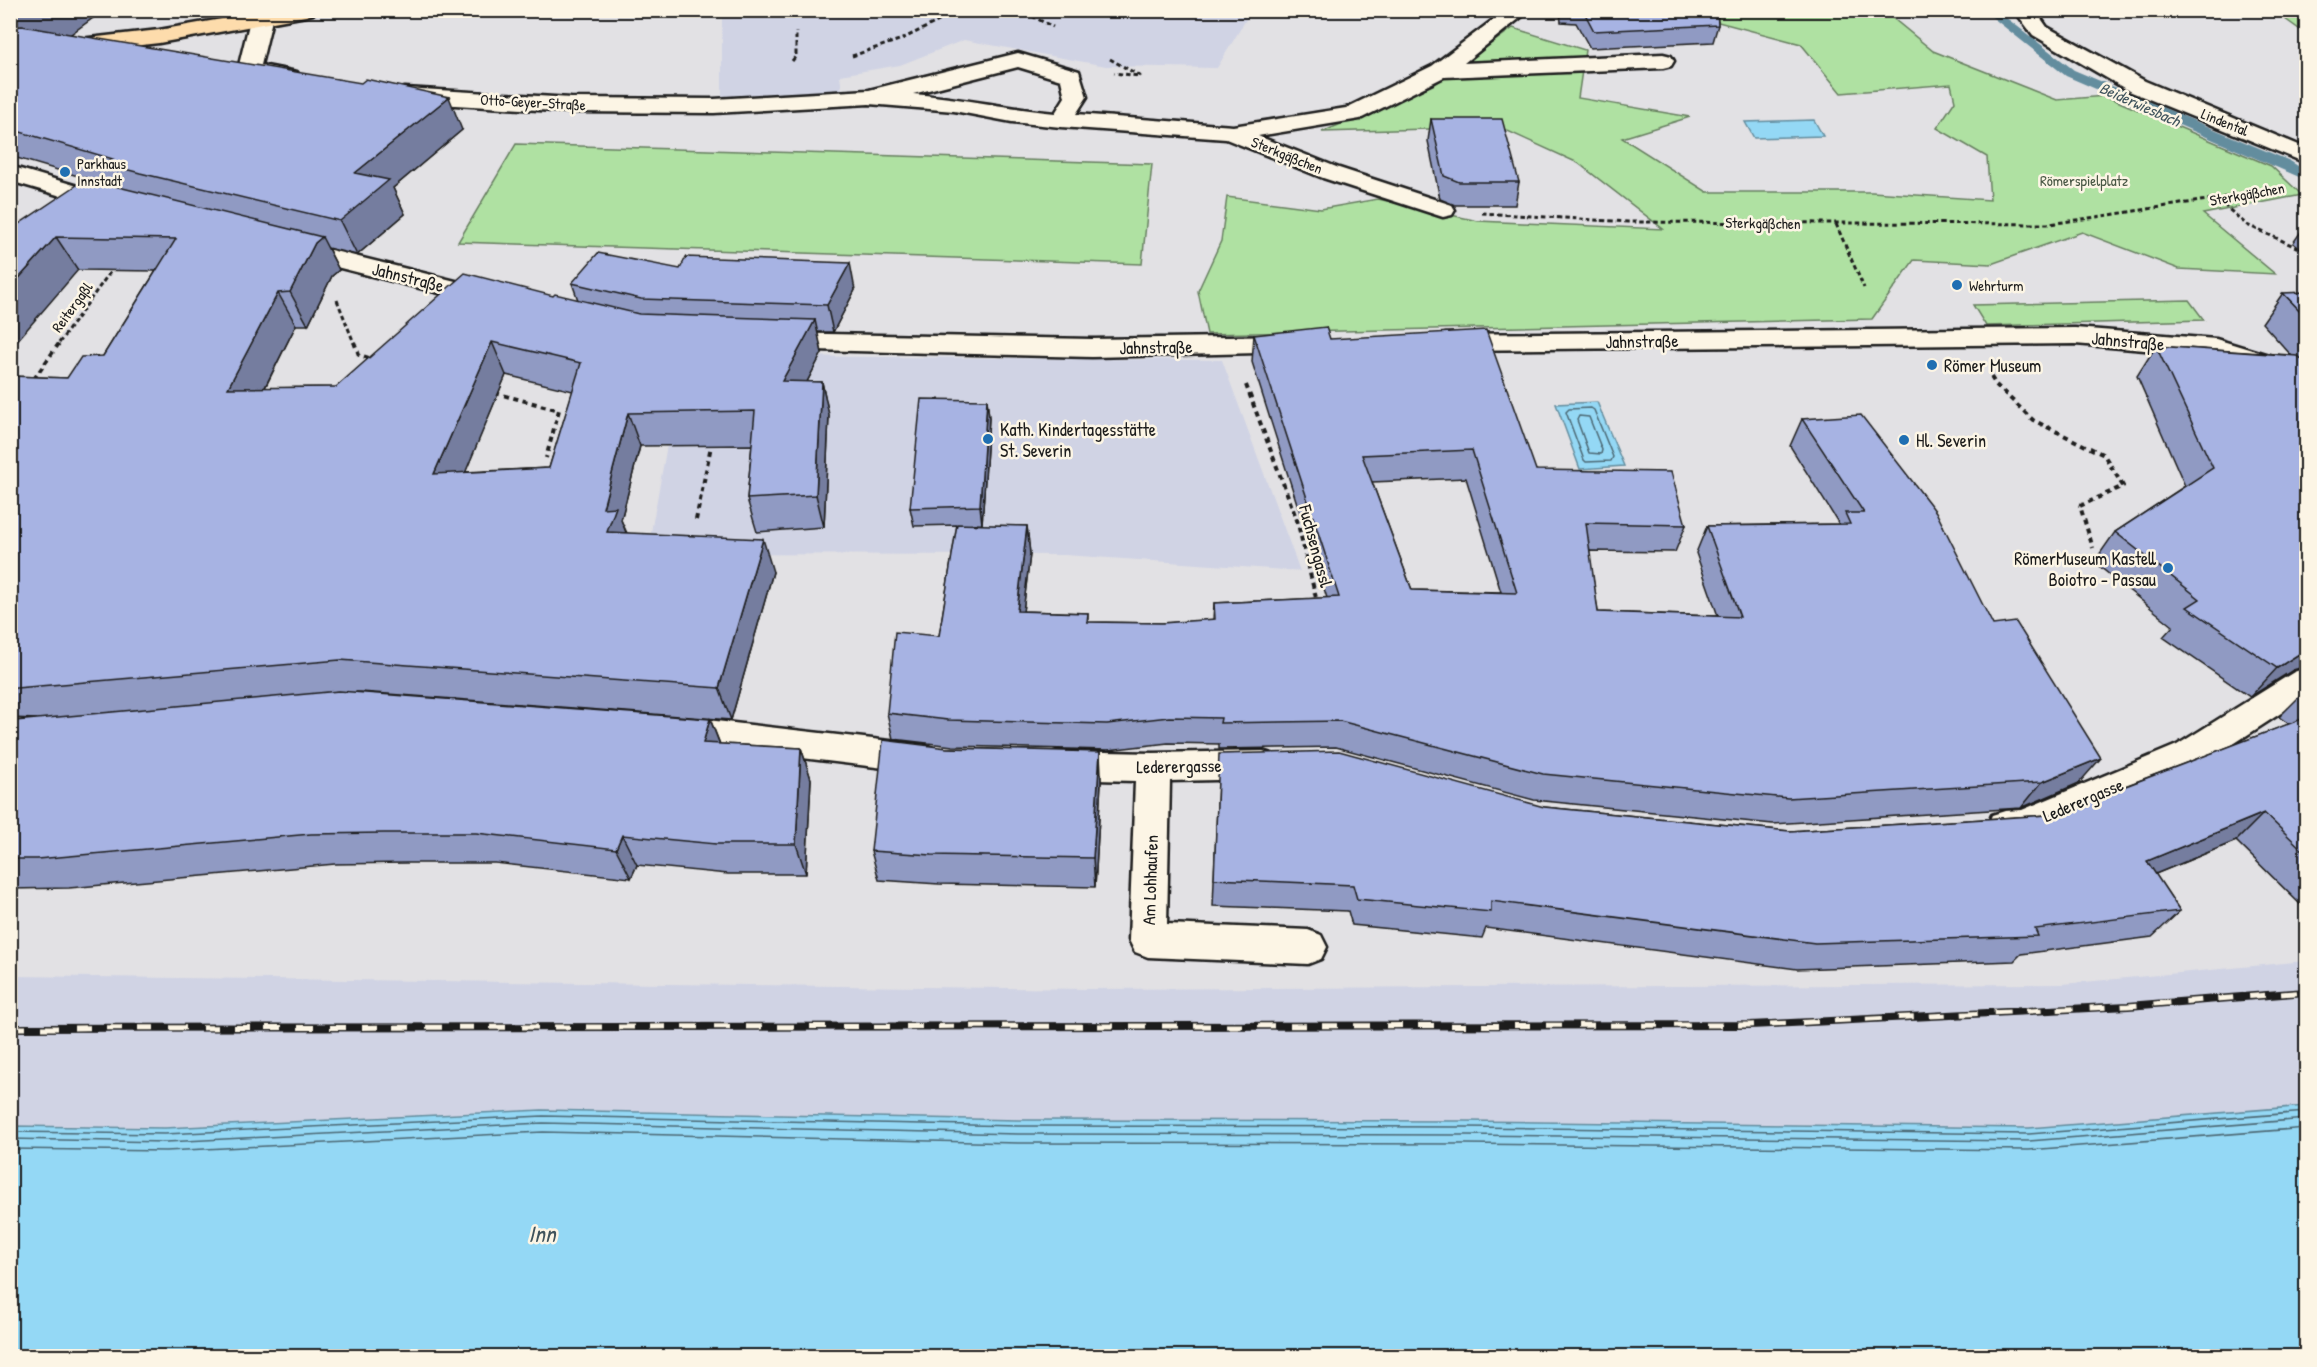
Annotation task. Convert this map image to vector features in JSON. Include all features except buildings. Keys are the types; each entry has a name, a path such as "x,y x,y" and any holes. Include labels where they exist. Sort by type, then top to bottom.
{"main road":[{"path":"10,54 261,20 306,10"}],"street":[{"path":"1061,120 1233,134 1352,114 1440,71 1520,10"},
{"name":"Lindental","path":"2024,10 2040,30 2137,86 2307,156"},
{"path":"261,20 249,69 315,81"},
{"name":"Otto-Geyer-Straße","path":"382,93 571,105 714,106 869,97 954,104 1012,115 1061,120 1076,97 1071,76 1018,60 938,82 869,97"},
{"path":"1440,71 1663,61"},
{"name":"Sterkgäßchen","path":"1233,134 1331,173 1443,210"},
{"path":"10,173 131,209"},
{"name":"Jahnstraße","path":"262,242 512,303"},
{"name":"Jahnstraße","path":"1424,342 2075,336 2216,348 2275,366 2307,398"},
{"name":"Jahnstraße","path":"744,340 1092,348 1320,343"},
{"name":"Lederergasse","path":"1979,828 2025,825 2189,755 2307,681"},
{"path":"642,727 688,730 953,762"},
{"name":"Lederergasse","path":"1024,764 1153,767 1290,764"},
{"name":"Am Lohhaufen","path":"1153,767 1148,940 1308,947"}],"path":[{"path":"2307,13 2296,14 2307,21"},
{"path":"843,60 902,39 941,20"},
{"name":"Sterkgäßchen","path":"1443,210 1628,222 2050,224 2218,200 2283,188"},
{"path":"2218,200 2247,225 2303,250"},
{"path":"1836,224 1864,288"},
{"name":"Reitergaßl","path":"31,383 118,261"},
{"path":"339,261 335,295 359,356 381,362"},
{"path":"1969,337 1996,385 2033,420 2104,455 2123,486 2080,506 2093,548"},
{"name":"Fuchsengassl","path":"1230,346 1297,520 1320,612"},
{"path":"493,392 560,410 546,458"},
{"path":"696,520 714,430"}],"shaded area":[{"path":"722,11 1251,11 1217,68 1106,66 964,40 900,65 840,75 842,93 722,101"},
{"path":"764,356 1222,360 1300,571 1065,555 647,554 681,369"},
{"path":"2306,961 2306,1106 2029,1128 1465,1121 1018,1120 542,1110 165,1128 11,1126 11,976 1089,989 2063,984"}],"green space":[{"name":"Römerspielplatz","path":"1677,11 1884,11 1933,51 2057,100 2105,96 2271,166 2302,195 2203,214 2275,274 2179,269 2082,232 1991,264 1914,260 1872,319 1207,334 1198,291 1221,241 1227,197 1321,209 1378,199 1478,221 1663,229 1578,163 1499,127 1322,132 1435,84 1513,28 1585,50 1578,98 1690,117 1622,138 1707,192 1872,192 1990,200 1987,157 1937,128 1955,101 1951,84 1841,93 1801,44"},
{"path":"2274,11 2306,11 2306,34"},
{"path":"516,144 1152,164 1142,264 458,242"},
{"path":"2189,300 2204,320 1986,326 1973,305"}],"water":[{"path":"1814,120 1823,136 1754,138 1745,122"},
{"path":"1597,402 1624,466 1580,469 1556,404"},
{"name":"Inn","path":"2306,1106 2306,1356 11,1356 11,1126 165,1128 542,1110 1018,1120 1465,1121 2029,1128"}],"waterway":[{"name":"Beiderwiesbach","path":"1988,10 2070,73 2285,164 2305,176"}],"railway":[{"path":"10,1028 1750,1025 2128,1006 2306,992"}],"place":[{"name":"Parkhaus Innstadt","path":"65,172"},
{"name":"Wehrturm","path":"1957,285"},
{"name":"Römer Museum","path":"1932,365"},
{"name":"Kath. Kindertagesstätte St. Severin","path":"988,439"},
{"name":"Hl. Severin","path":"1904,440"},
{"name":"RömerMuseum Kastell Boiotro - Passau","path":"2168,568"}]}
